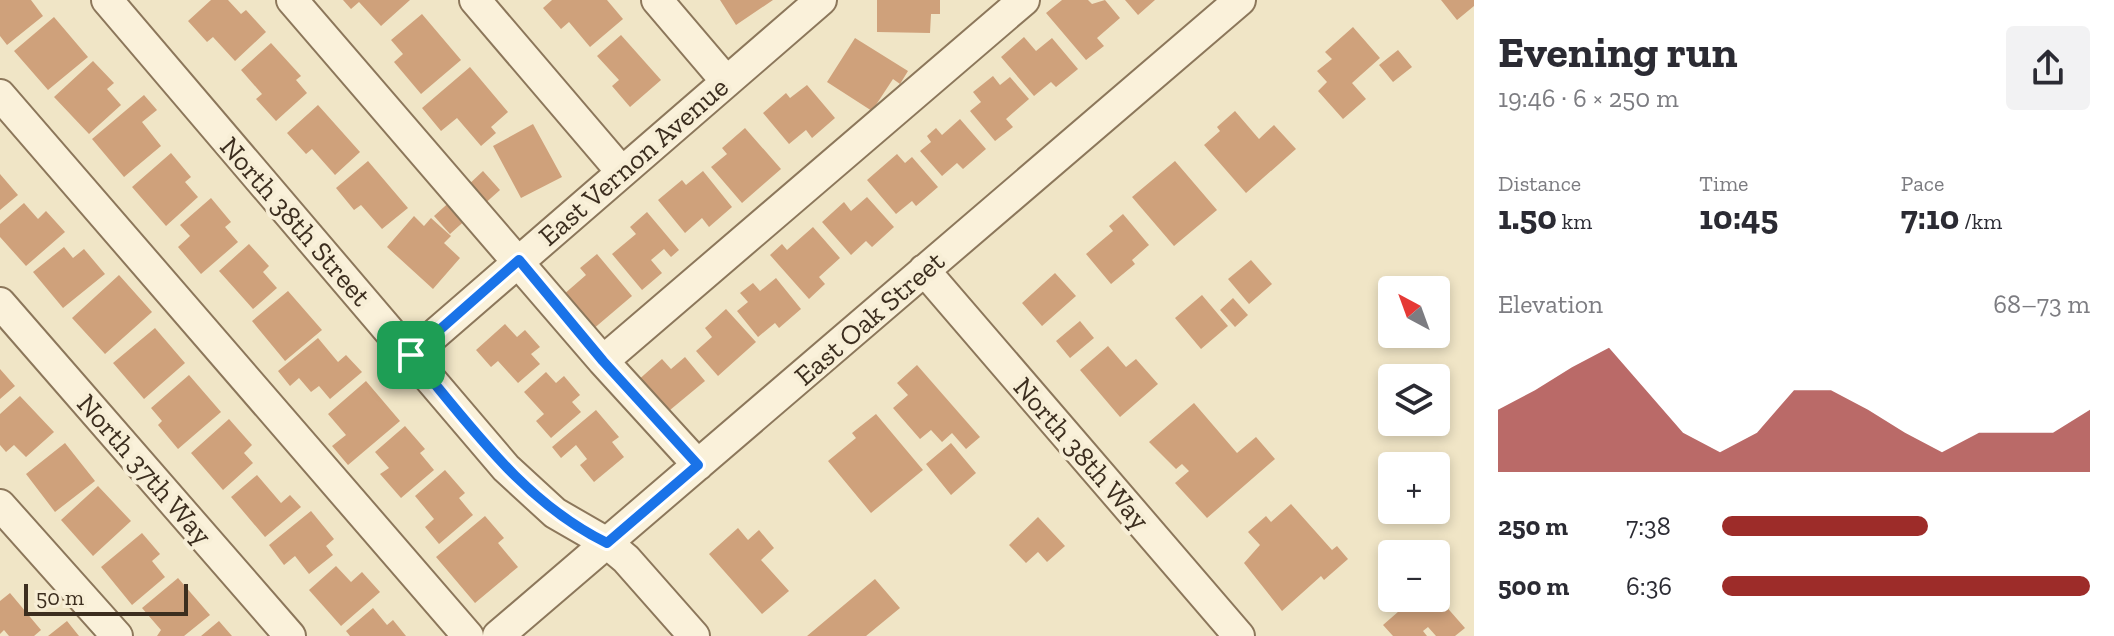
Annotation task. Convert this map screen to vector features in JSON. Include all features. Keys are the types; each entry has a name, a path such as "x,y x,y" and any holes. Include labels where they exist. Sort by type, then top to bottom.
{"street":[{"name":"North 38th Street","path":"107,0 506,468 555,513 607,543 632,564 694,636"},
{"path":"292,0 603,361 698,465"},
{"path":"475,0 621,171"},
{"path":"657,0 726,81"},
{"name":"East Vernon Avenue","path":"411,355 821,0"},
{"path":"603,361 1024,0"},
{"name":"East Oak Street","path":"498,636 1238,1"},
{"path":"0,95 468,636"},
{"name":"North 38th Way","path":"924,270 1239,636"},
{"name":"North 37th Way","path":"0,303 290,636"},
{"path":"0,505 117,636"}],"building":[{"path":"0,0 31,0 43,16 7,45 0,36"},
{"path":"211,0 228,0 241,14 246,10 266,32 235,61 213,37 207,42 188,21"},
{"path":"343,0 410,0 381,26 359,2 351,9"},
{"path":"552,0 607,0 623,19 590,47 569,22 561,29 543,8"},
{"path":"720,0 773,0 736,25"},
{"path":"877,0 940,0 940,14 931,14 930,33 877,32"},
{"path":"1062,0 1088,0 1092,4 1105,0 1120,18 1097,38 1104,46 1086,60 1046,13"},
{"path":"1125,0 1155,0 1138,15"},
{"path":"1441,0 1474,0 1474,6 1457,20"},
{"path":"422,14 461,60 421,94 394,62 403,54 391,40"},
{"path":"54,17 88,57 48,90 14,51"},
{"path":"1353,27 1380,58 1352,83 1366,99 1343,119 1318,91 1327,82 1317,71 1332,59 1325,52"},
{"path":"621,35 661,80 630,107 612,86 619,80 597,56"},
{"path":"1024,37 1036,51 1052,38 1078,69 1056,87 1051,82 1034,96 1001,57"},
{"path":"855,38 908,71 900,84 893,79 872,111 827,82"},
{"path":"271,43 301,76 296,80 307,93 276,121 256,99 262,94 241,70"},
{"path":"1398,50 1412,67 1393,82 1379,65"},
{"path":"93,61 114,83 107,89 121,105 89,134 54,97"},
{"path":"470,67 508,112 491,127 496,133 481,146 457,118 441,131 422,108"},
{"path":"993,76 1000,85 1010,77 1029,99 1006,119 1013,127 995,141 970,111 981,102 973,92"},
{"path":"807,85 835,118 812,138 806,130 789,144 763,113 786,93 790,98"},
{"path":"144,95 157,110 142,122 161,146 124,177 92,139"},
{"path":"318,105 360,152 335,175 312,149 306,154 287,133"},
{"path":"1235,111 1259,139 1274,125 1296,149 1246,193 1204,145 1220,131 1217,127"},
{"path":"960,119 986,149 963,169 957,163 942,176 920,151 931,142 927,136 936,128 942,135"},
{"path":"533,124 562,177 521,198 493,146"},
{"path":"745,128 781,169 742,203 711,167 727,154 722,148"},
{"path":"171,153 191,177 185,182 198,197 166,226 132,187"},
{"path":"897,154 905,163 912,157 938,187 916,206 912,201 896,214 867,180"},
{"path":"368,161 408,208 382,229 361,205 354,210 336,188"},
{"path":"1175,161 1217,210 1174,246 1132,197"},
{"path":"483,171 500,190 482,206 465,188"},
{"path":"703,171 732,207 709,227 702,218 685,233 658,200 682,180 686,185"},
{"path":"0,174 18,195 0,210"},
{"path":"867,197 894,227 872,247 866,241 851,255 822,222 844,202 851,211"},
{"path":"211,198 231,222 225,227 238,242 201,274 178,247 190,236 180,225"},
{"path":"454,198 470,216 450,234 434,216"},
{"path":"24,203 38,219 46,211 65,232 26,266 0,237 0,224"},
{"path":"647,212 679,250 671,257 664,249 651,260 662,273 642,290 612,254 636,234 630,227"},
{"path":"1123,214 1149,245 1132,260 1135,264 1111,284 1086,254 1113,231 1109,226"},
{"path":"414,216 424,226 431,218 451,236 444,243 460,258 433,289 387,247"},
{"path":"813,227 840,258 819,277 825,284 809,299 770,255 782,244 787,250"},
{"path":"249,244 269,266 263,272 277,288 253,309 219,271"},
{"path":"64,247 73,258 84,249 105,274 63,308 33,272"},
{"path":"597,254 632,296 592,330 563,295 586,275 580,268"},
{"path":"1251,260 1272,284 1249,304 1228,279"},
{"path":"1055,273 1076,296 1042,326 1022,303"},
{"path":"119,275 152,312 105,354 72,318"},
{"path":"776,278 801,309 779,328 775,323 758,337 737,311 748,302 740,293 753,283 760,291"},
{"path":"288,291 322,330 285,361 252,321"},
{"path":"1202,295 1228,326 1201,349 1175,318"},
{"path":"1233,298 1248,315 1235,327 1220,310"},
{"path":"726,309 756,342 718,376 696,351 712,337 705,328"},
{"path":"1080,321 1094,338 1070,358 1056,341"},
{"path":"505,324 517,337 525,330 540,347 531,354 540,364 518,383 498,361 491,367 476,350"},
{"path":"155,328 185,363 144,399 113,363"},
{"path":"318,338 338,362 346,355 362,372 330,399 319,386 311,392 299,378 290,386 278,371"},
{"path":"1108,346 1126,367 1136,359 1158,384 1120,417 1080,370"},
{"path":"685,357 705,381 664,415 636,382 662,359 671,369"},
{"path":"917,365 980,437 966,449 952,433 942,442 931,430 920,439 893,408 908,395 897,383"},
{"path":"0,369 15,386 0,399"},
{"path":"546,372 556,383 564,376 580,395 572,402 581,412 551,438 536,421 544,414 524,392"},
{"path":"189,375 221,412 178,449 158,425 162,421 151,408"},
{"path":"366,381 400,421 348,465 332,446 346,435 328,414"},
{"path":"20,396 54,432 26,457 14,445 6,452 0,445 0,414"},
{"path":"1194,403 1237,453 1256,437 1275,459 1207,518 1175,483 1189,471 1182,464 1176,469 1149,442"},
{"path":"596,410 619,437 612,442 624,457 594,482 580,465 587,459 576,445 561,458 552,447"},
{"path":"876,414 923,470 871,513 828,461 856,438 852,433"},
{"path":"229,419 252,445 244,453 253,463 223,490 191,453"},
{"path":"405,426 425,449 420,453 434,470 401,498 380,474 389,468 375,452"},
{"path":"65,443 95,481 55,512 26,474"},
{"path":"951,443 976,473 951,495 926,464"},
{"path":"445,470 465,493 459,498 473,515 439,544 425,527 434,519 415,496"},
{"path":"257,475 281,503 290,495 301,507 265,537 231,497"},
{"path":"98,486 131,521 93,556 61,520"},
{"path":"1291,504 1332,550 1337,546 1348,559 1324,580 1321,576 1282,611 1244,563 1260,545 1248,532 1266,516 1271,522"},
{"path":"311,511 334,539 326,546 333,555 309,574 295,556 284,565 269,545"},
{"path":"485,516 504,538 498,543 518,567 475,603 436,557"},
{"path":"1038,517 1065,546 1047,562 1038,552 1026,563 1009,545"},
{"path":"738,528 748,540 759,530 774,548 761,560 789,591 762,614 709,554"},
{"path":"142,533 160,554 152,561 165,577 132,605 101,567"},
{"path":"336,566 351,582 362,572 380,592 341,626 309,590"},
{"path":"178,578 210,615 184,636 157,636 161,630 142,608"},
{"path":"875,579 900,608 866,636 807,636"},
{"path":"10,593 41,630 34,636 9,636 4,630 0,634 0,601"},
{"path":"373,608 387,625 393,620 406,636 350,636 346,631"},
{"path":"1450,611 1465,628 1455,636 1436,636 1428,627 1423,631 1427,636 1393,636 1383,625 1398,612"},
{"path":"67,621 79,636 48,636"},
{"path":"219,621 232,636 201,636"}],"route":[{"path":"519,260 603,361 698,465 607,543 555,513 506,468 411,355 519,260"}]}
